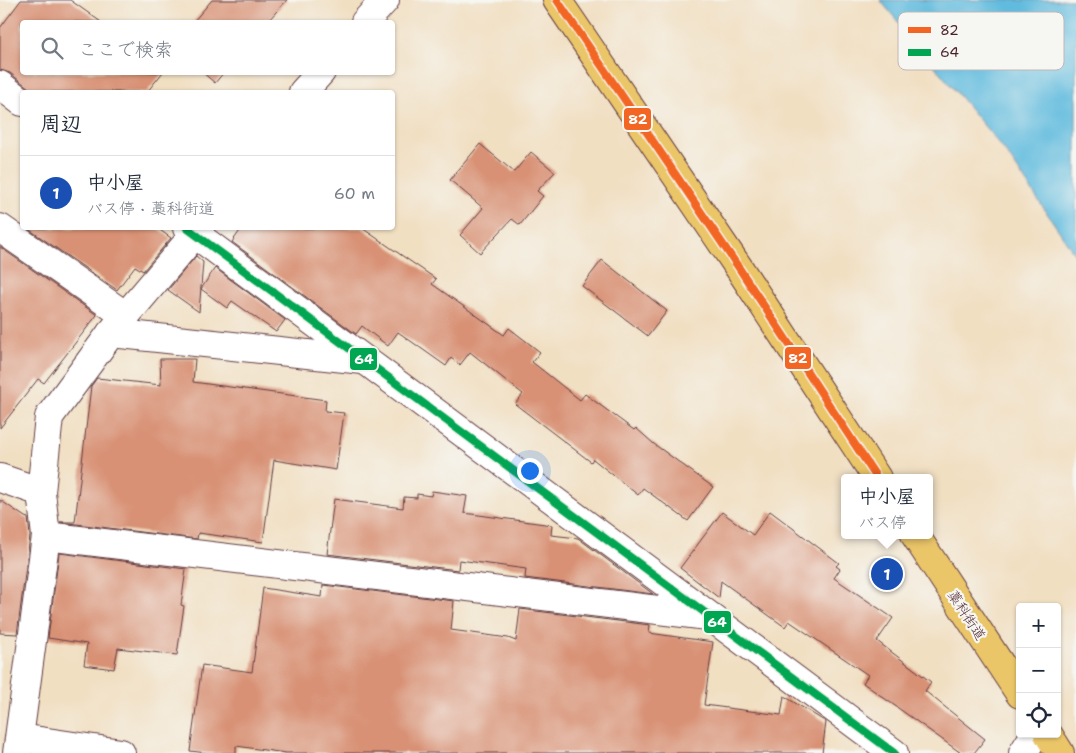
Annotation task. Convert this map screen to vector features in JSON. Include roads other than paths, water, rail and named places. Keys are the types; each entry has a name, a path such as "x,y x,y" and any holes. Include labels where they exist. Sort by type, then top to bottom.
{"highway":[{"path":"557,0 744,276 874,474"},
{"name":"藁科街道","path":"918,539 1019,693"},
{"path":"1051,738 1060,753"}],"street":[{"path":"367,20 385,0"},
{"path":"305,90 317,75"},
{"path":"0,85 20,100"},
{"path":"0,228 119,325 365,360"},
{"path":"121,753 19,746 46,536 41,492 49,417 194,230 365,360 894,753"},
{"path":"0,478 41,492"},
{"path":"46,536 709,616"},
{"path":"1023,753 1032,738"}],"water":[{"path":"880,0 1076,0 1076,256 1005,151 938,70 1064,70 1064,12 898,12 898,22"}],"place":[{"name":"中小屋","path":"887,574"}]}
